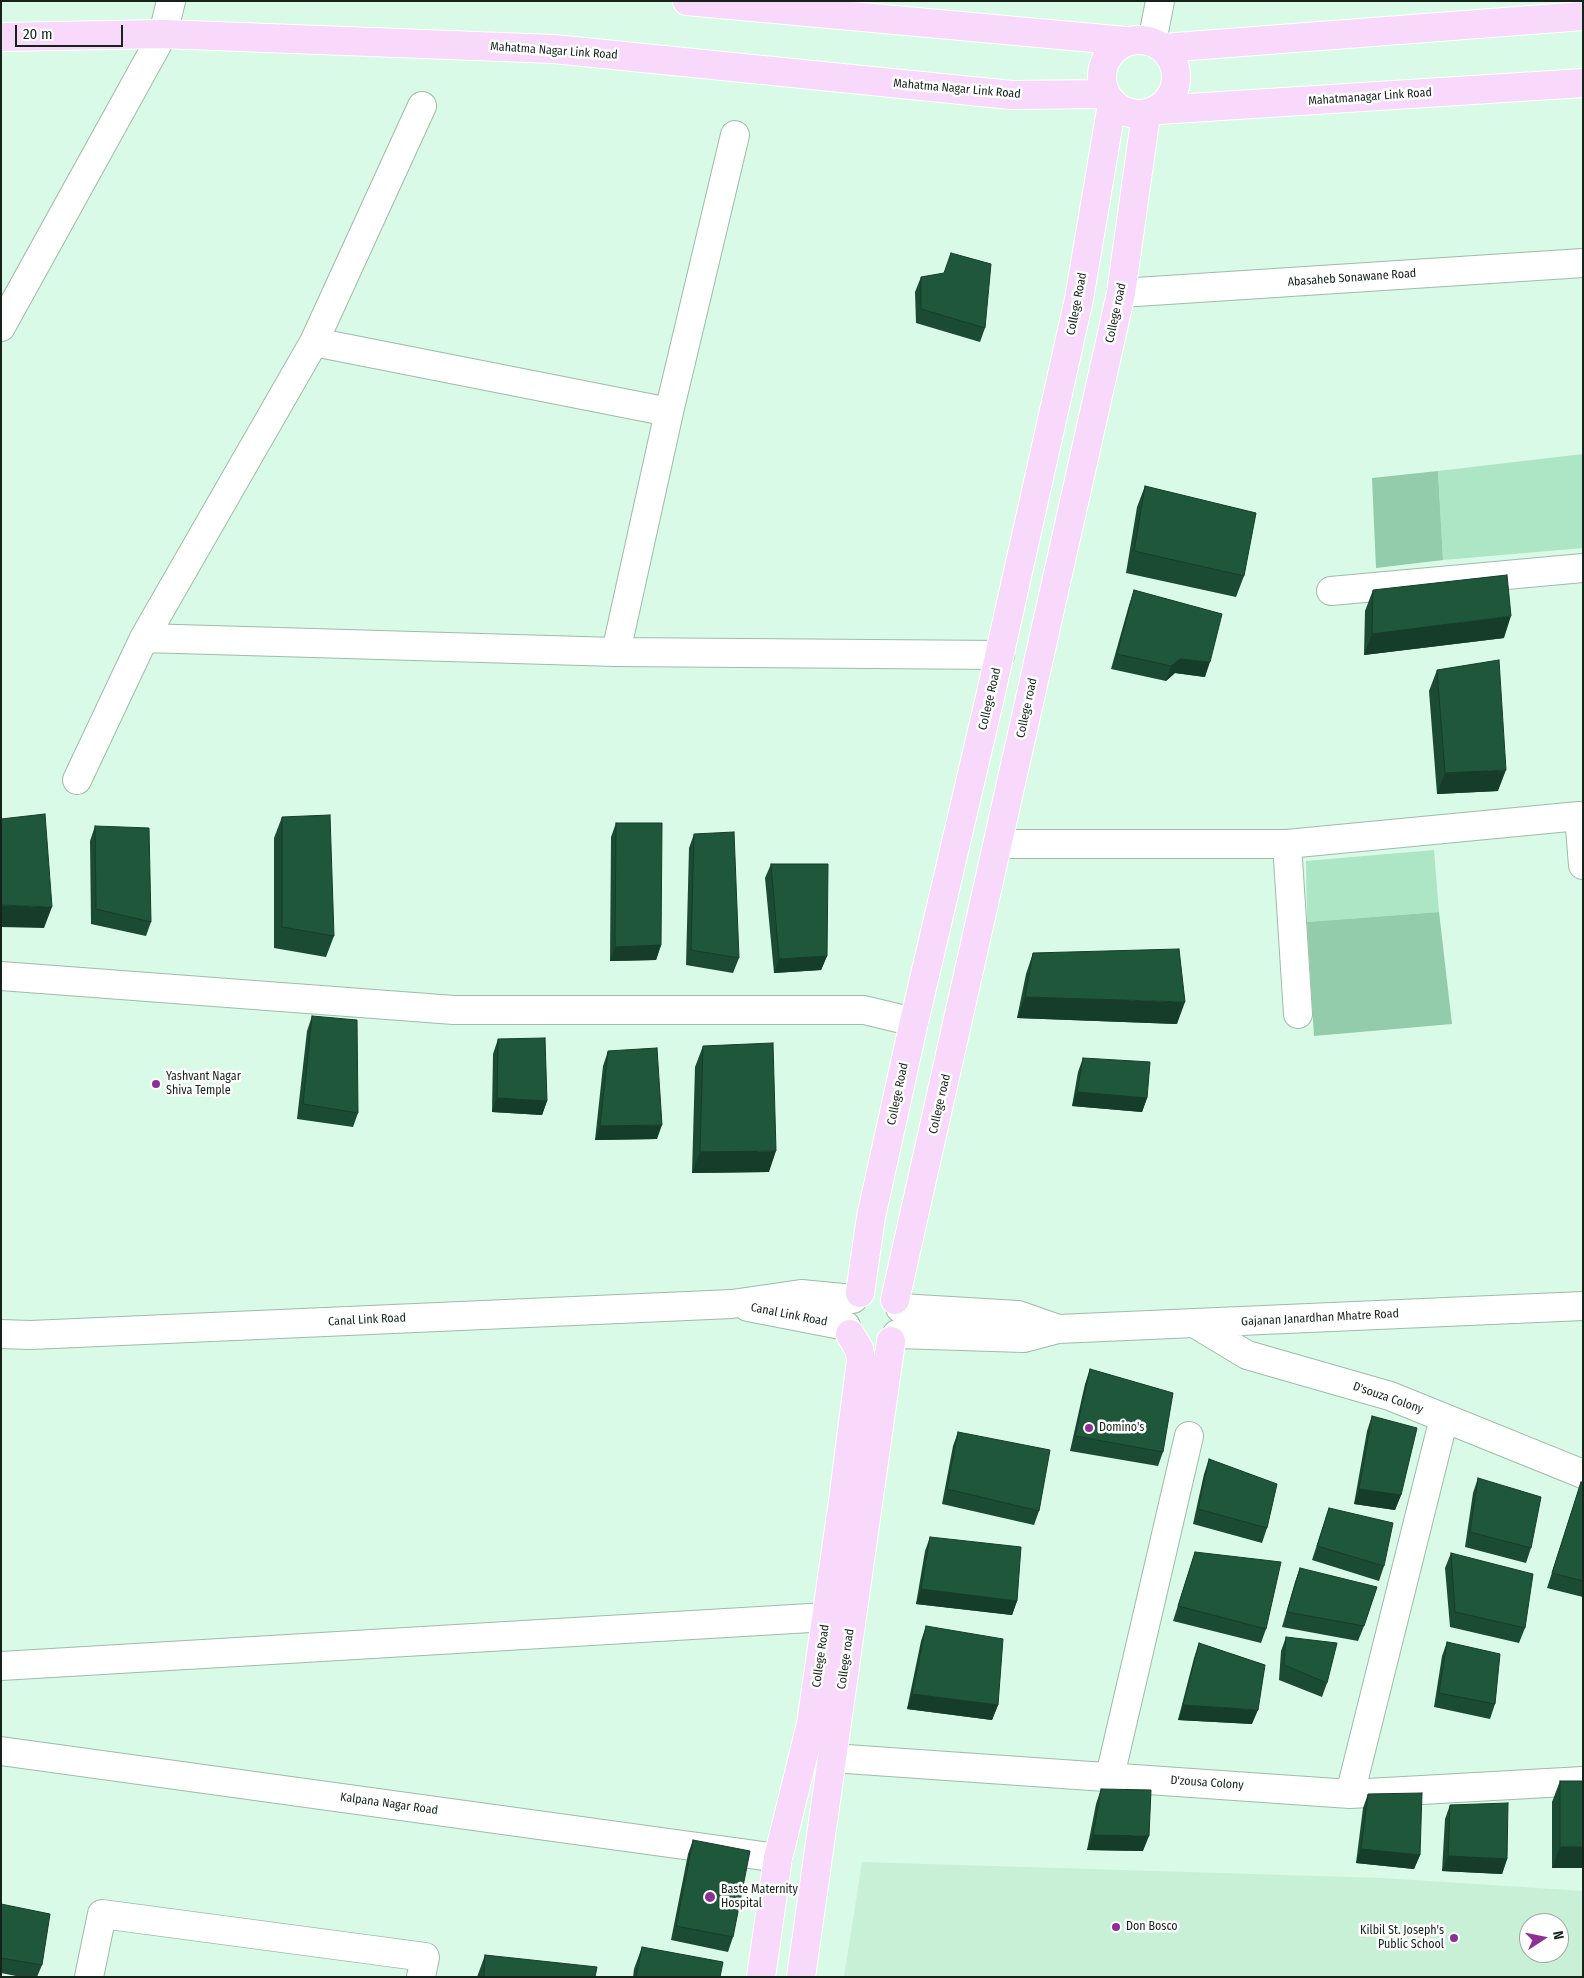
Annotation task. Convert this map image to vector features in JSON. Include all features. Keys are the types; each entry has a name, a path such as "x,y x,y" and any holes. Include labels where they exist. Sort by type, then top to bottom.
{"main road":[{"path":"686,1 1147,44 1170,57 1176,80 1170,97 1152,112 1134,115 1123,112 1109,99 1101,82 1102,69 1111,52 1147,44 1583,16"},
{"name":"Mahatma Nagar Link Road","path":"1,37 163,34 554,49 1011,95 1109,99"},
{"name":"Mahatmanagar Link Road","path":"1152,112 1583,84"},
{"name":"College Road","path":"857,1296 871,1217 914,1022 1000,655 1080,299 1109,99"},
{"name":"College road","path":"801,1977 896,1321 998,844 1121,293 1152,112"},
{"path":"879,1291 896,1321 883,1345 865,1345 848,1330 847,1307 857,1296 879,1291"},
{"name":"College Road","path":"761,1977 778,1858 811,1724 827,1617 861,1360 859,1350 848,1330"}],"street":[{"path":"1,327 163,34 172,1"},
{"path":"1147,44 1160,1"},
{"path":"77,780 144,638 314,342 422,106"},
{"path":"616,652 669,412 735,135"},
{"name":"Abasaheb Sonawane Road","path":"1121,293 1583,264"},
{"path":"314,342 669,412"},
{"path":"1331,591 1583,568"},
{"path":"144,638 616,652 1000,655"},
{"path":"998,844 1286,844 1579,816 1583,865"},
{"path":"1286,844 1298,1014"},
{"path":"1,976 454,1010 864,1010 914,1022"},
{"name":"Canal Link Road","path":"1,1334 31,1335 732,1304 801,1294 857,1296"},
{"name":"Canal Link Road","path":"732,1304 848,1330"},
{"name":"Gajanan Janardhan Mhatre Road","path":"896,1321 1018,1315 1058,1329 1583,1306"},
{"name":"D'souza Colony","path":"1194,1323 1246,1355 1390,1396 1583,1474"},
{"path":"1350,1794 1444,1418"},
{"path":"1110,1776 1189,1436"},
{"path":"1,1666 827,1617"},
{"name":"Kalpana Nagar Road","path":"1,1751 778,1858"},
{"name":"D'zousa Colony","path":"832,1758 1350,1794 1583,1781"},
{"path":"89,1977 102,1914 425,1957 421,1977"}],"shaded area":[{"path":"1583,454 1583,548 1443,560 1438,471"},
{"path":"1438,471 1443,560 1376,568 1372,478"},
{"path":"1434,850 1439,912 1307,922 1306,861"},
{"path":"1439,912 1452,1024 1314,1036 1307,922"},
{"name":"Don Bosco","path":"862,1862 1383,1878 1583,1891 1583,1977 844,1977"}],"building":[{"path":"951,253 991,264 985,328 921,309 921,277 944,273"},
{"path":"1145,486 1256,513 1244,576 1134,551"},
{"path":"1507,575 1511,616 1372,634 1373,590"},
{"path":"1134,590 1222,614 1210,662 1180,659 1171,666 1117,654"},
{"path":"1499,660 1506,770 1445,773 1437,670"},
{"path":"45,814 52,907 1,905 1,819"},
{"path":"330,815 334,936 282,927 282,817"},
{"path":"616,823 662,823 661,945 615,947"},
{"path":"95,826 149,828 151,922 96,909"},
{"path":"734,832 739,958 691,950 694,834"},
{"path":"771,864 828,864 827,956 779,959"},
{"path":"1179,949 1185,1002 1025,997 1033,953"},
{"path":"312,1016 357,1020 358,1113 303,1104"},
{"path":"545,1038 547,1101 497,1098 498,1039"},
{"path":"773,1043 776,1151 700,1152 703,1046"},
{"path":"657,1048 662,1125 600,1126 608,1051"},
{"path":"1083,1058 1150,1062 1147,1098 1077,1092"},
{"path":"1090,1369 1173,1393 1163,1452 1075,1436"},
{"path":"1372,1416 1417,1428 1401,1495 1359,1489"},
{"path":"958,1432 1050,1450 1039,1511 947,1489"},
{"path":"1209,1459 1277,1484 1267,1528 1198,1509"},
{"path":"1478,1478 1541,1497 1531,1548 1470,1532"},
{"path":"1581,1482 1583,1482 1583,1581 1552,1573"},
{"path":"1329,1508 1393,1523 1384,1566 1317,1546"},
{"path":"930,1537 1021,1547 1017,1601 921,1589"},
{"path":"1195,1552 1281,1562 1266,1629 1178,1606"},
{"path":"1451,1553 1533,1574 1525,1628 1455,1612"},
{"path":"1300,1568 1377,1587 1364,1626 1287,1612"},
{"path":"926,1626 1003,1639 998,1705 912,1694"},
{"path":"1286,1637 1337,1643 1327,1683 1284,1665"},
{"path":"1447,1642 1500,1654 1495,1704 1439,1693"},
{"path":"1199,1643 1265,1665 1258,1710 1183,1705"},
{"path":"1560,1781 1583,1781 1583,1847 1560,1847"},
{"path":"1101,1789 1151,1790 1149,1836 1093,1835"},
{"path":"1422,1793 1420,1855 1361,1849 1368,1794"},
{"path":"1508,1803 1507,1859 1448,1856 1450,1805"},
{"path":"693,1840 750,1851 733,1937 676,1926"},
{"path":"1,1904 50,1914 42,1965 1,1958"},
{"path":"642,1947 723,1962 720,1977 636,1977"},
{"path":"485,1955 597,1967 595,1977 484,1977"}],"place":[{"name":"Yashvant Nagar Shiva Temple","path":"156,1084"},
{"name":"Domino's","path":"1089,1428"},
{"name":"Baste Maternity Hospital","path":"710,1897"},
{"name":"Don Bosco","path":"1116,1927"},
{"name":"Kilbil St. Joseph's Public School","path":"1454,1938"}]}
